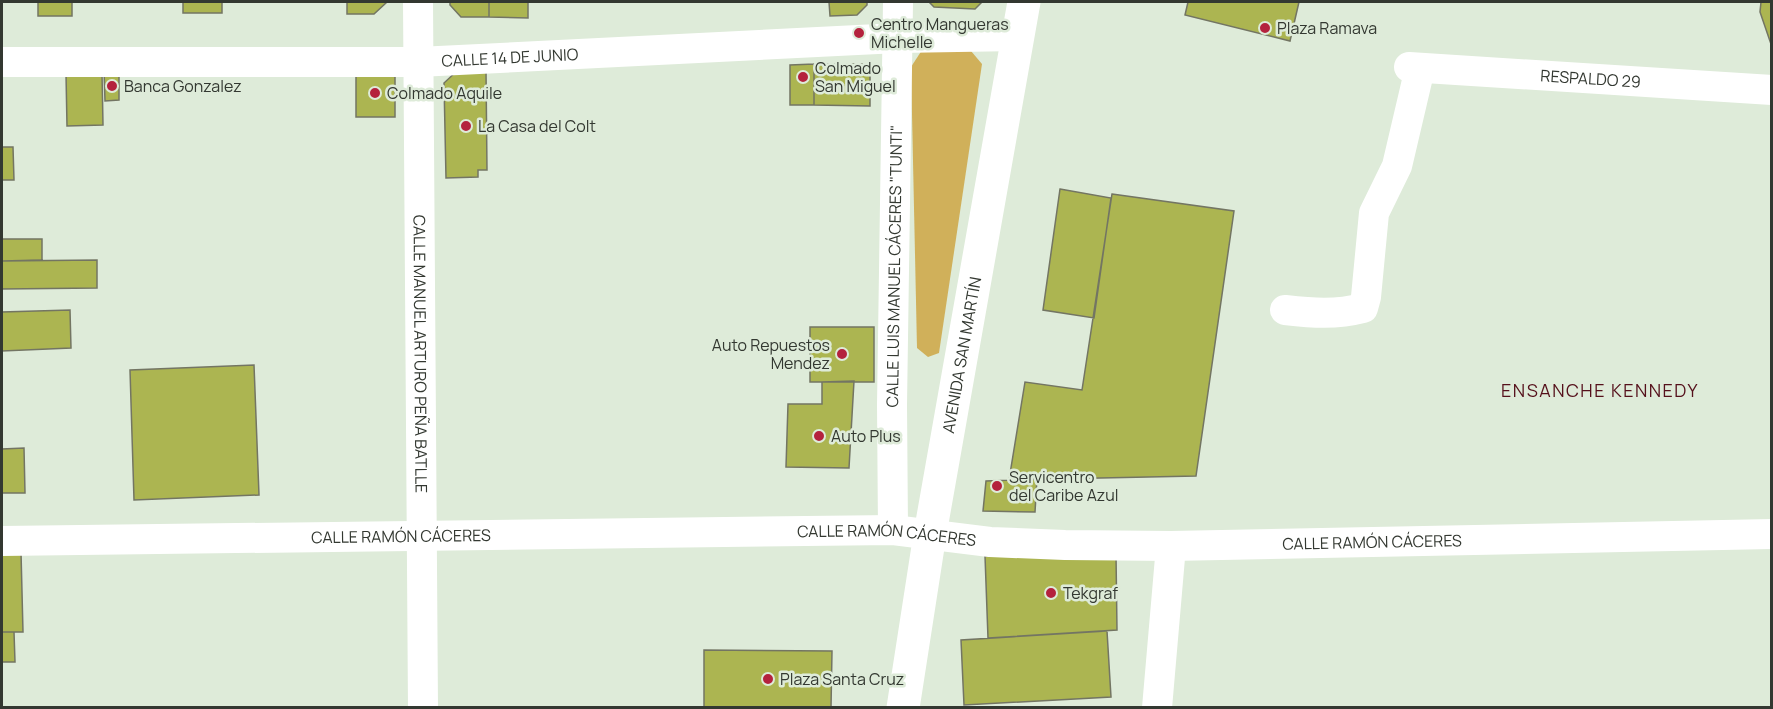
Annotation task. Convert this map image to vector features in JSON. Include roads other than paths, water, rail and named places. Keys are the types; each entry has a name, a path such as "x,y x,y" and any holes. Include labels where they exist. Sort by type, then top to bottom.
{"main road":[{"name":"AVENIDA SAN MARTÍN","path":"903,708 930,534 1024,2"}],"street":[{"name":"CALLE MANUEL ARTURO PEÑA BATLLE","path":"417,2 423,708"},
{"name":"CALLE LUIS MANUEL CÁCERES \"TUNTI\"","path":"893,530 892,405 898,2"},
{"name":"CALLE 14 DE JUNIO","path":"2,62 418,62 898,38 1018,36"},
{"name":"RESPALDO 29","path":"1285,310 1320,314 1362,308 1366,297 1374,213 1397,166 1415,68 1772,90"},
{"name":"CALLE RAMÓN CÁCERES","path":"2,542 893,530 990,542 1171,546 1772,534"},
{"path":"1157,708 1171,546"}],"place":[{"name":"Plaza Ramava","path":"1265,28"},
{"name":"Centro Mangueras Michelle","path":"859,33"},
{"name":"Colmado San Miguel","path":"803,77"},
{"name":"Banca Gonzalez","path":"112,86"},
{"name":"Colmado Aquile","path":"375,93"},
{"name":"La Casa del Colt","path":"466,126"},
{"name":"Auto Repuestos Mendez","path":"842,354"},
{"name":"Auto Plus","path":"819,436"},
{"name":"Servicentro del Caribe Azul","path":"997,486"},
{"name":"Tekgraf","path":"1051,593"},
{"name":"Plaza Santa Cruz","path":"768,679"}],"district":[{"name":"ENSANCHE KENNEDY","path":"1600,390"}]}
